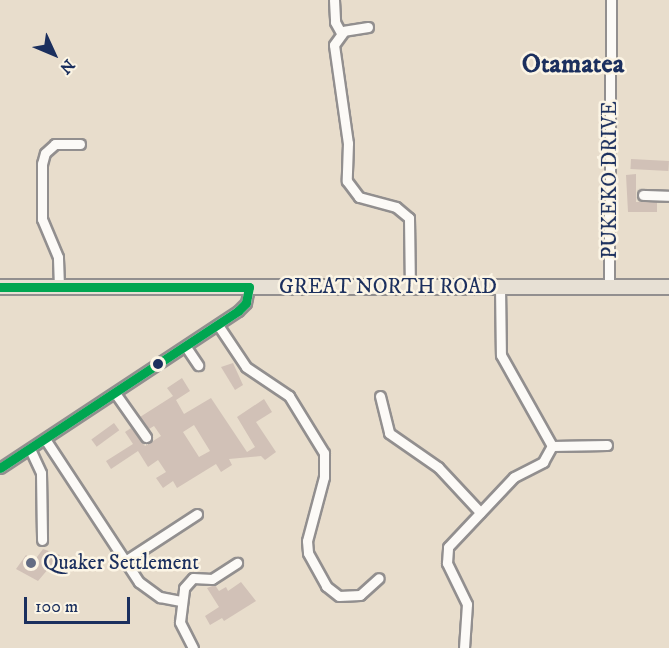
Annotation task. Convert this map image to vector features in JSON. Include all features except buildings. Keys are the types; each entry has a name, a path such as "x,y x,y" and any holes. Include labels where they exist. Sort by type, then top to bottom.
{"highway":[{"name":"GREAT NORTH ROAD","path":"0,287 669,287"}],"street":[{"path":"334,0 335,22 341,33"},
{"name":"PUKEKO DRIVE","path":"609,287 611,0"},
{"path":"341,33 368,27"},
{"path":"341,33 333,52 348,143 349,186 359,197 396,207 409,218 410,287"},
{"path":"59,287 58,257 42,219 42,164 45,153 55,144 80,144"},
{"path":"643,195 669,196"},
{"path":"0,468 218,325 246,303 249,287"},
{"path":"500,287 501,355 552,446"},
{"path":"218,325 246,367 290,396 324,453 324,477 307,542 308,553 326,586 339,596 360,596 379,578"},
{"path":"186,347 198,365"},
{"path":"115,393 146,437"},
{"path":"380,396 389,433 438,467 480,512"},
{"path":"45,439 125,561 151,593 181,601"},
{"path":"552,446 607,445"},
{"path":"464,648 467,604 446,554 451,541 514,477 543,462 552,446"},
{"path":"30,449 41,473 42,540"},
{"path":"125,561 198,514"},
{"path":"193,648 182,631 181,601 184,588 193,578 212,579 237,563"}],"transit line":[{"path":"0,287 249,287 246,303 238,311 0,468"}],"place":[{"name":"Quaker Settlement","path":"31,563"}],"district":[{"name":"Otamatea","path":"573,65"}]}
